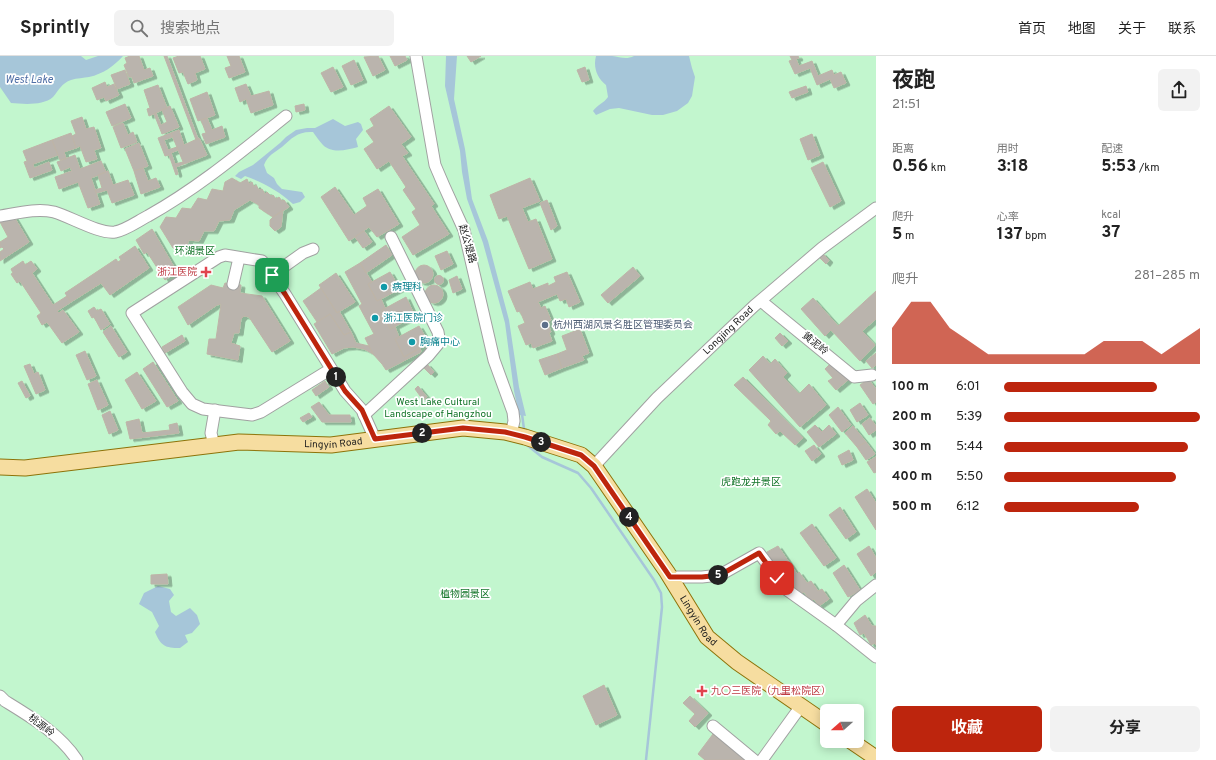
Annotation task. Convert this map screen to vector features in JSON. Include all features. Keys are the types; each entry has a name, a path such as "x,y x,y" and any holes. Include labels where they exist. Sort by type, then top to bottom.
{"main road":[{"name":"Lingyin Road","path":"0,467 25,468 239,442 331,445 463,428 525,437 581,455 594,466 670,577 707,637 737,662 820,719"},
{"path":"861,748 876,758"}],"street":[{"name":"赵公堤路","path":"416,56 435,165 464,230 494,360 513,412 514,421 511,434"},
{"path":"0,216 38,210 54,212 101,230 115,232 142,219 193,188 217,171 286,116"},
{"name":"Longjing Road","path":"594,466 657,398 706,350 761,300 822,248 876,208"},
{"path":"364,414 428,356 438,344 439,338 438,332 391,237"},
{"path":"272,275 303,253 313,249"},
{"path":"331,369 261,412 252,415 203,409 192,404 182,392 132,313 219,257 225,255 262,261 285,294 345,391 362,410 375,439"},
{"path":"233,284 239,258"},
{"name":"黄泥岭","path":"761,300 854,377 872,376"},
{"path":"214,410 211,433 214,445"},
{"path":"670,577 702,577 720,575 759,553 787,590 836,625 876,657"},
{"path":"836,625 856,601 876,585"},
{"name":"桃源岭","path":"0,696 5,701 38,722 71,750 77,760"},
{"path":"762,760 801,706"},
{"path":"713,726 754,760"}],"green space":[{"name":"West Lake Cultural Landscape of Hangzhou","path":"0,56 876,56 876,760 0,760"}],"water":[{"name":"West Lake","path":"0,56 81,56 86,60 98,56 123,56 104,72 89,77 68,81 49,100 27,104 11,103 0,87"},
{"path":"446,56 457,56 454,99 465,149 472,199 488,241 509,320 519,387 526,416 519,415 514,391 505,323 483,243 467,199 460,151 445,86"},
{"path":"596,56 626,58 634,56 689,56 695,77 692,96 688,103 677,111 663,115 652,115 619,108 610,109 596,115 593,111 608,97 606,85 596,72"},
{"path":"333,119 345,126 358,122 361,124 363,130 356,139 358,147 331,150 323,145 313,132 308,132 299,134 292,138 272,154 264,165 267,173 274,178 282,189 302,192 305,197 300,202 293,204 264,184 245,176 241,179 235,176 239,172 253,165 296,130 315,128"},
{"path":"158,586 170,589 174,595 169,601 171,612 176,616 190,608 197,615 200,624 192,633 185,635 188,642 180,648 167,647 159,640 155,632 159,626 152,612 139,604 144,593"}],"building":[{"path":"130,56 139,56 144,70 150,68 153,76 134,83 132,77 129,77 124,65 127,63 125,58"},
{"path":"164,56 167,56 198,139 196,140"},
{"path":"179,56 200,56 205,69 195,73 197,80 188,84 183,72 179,73 173,58"},
{"path":"227,56 239,56 245,72 229,78 225,68 231,66"},
{"path":"378,56 385,70 373,76 364,57"},
{"path":"390,56 405,56 407,60 395,66"},
{"path":"467,56 481,56 471,62"},
{"path":"790,56 798,56 799,58 796,59 799,66 812,61 818,76 832,70 834,75 841,72 846,83 834,88 830,79 817,85 810,68 795,74 789,61 792,60"},
{"path":"354,60 363,80 351,85 342,66"},
{"path":"333,67 343,87 331,92 321,73"},
{"path":"585,67 589,80 582,82 577,70"},
{"path":"125,70 130,84 117,89 111,75"},
{"path":"105,82 107,87 114,84 119,95 106,101 104,97 97,100 92,88"},
{"path":"246,84 251,96 269,91 273,105 251,113 246,99 240,102 235,88"},
{"path":"158,85 167,108 149,116 147,109 150,108 144,90"},
{"path":"806,86 808,92 792,98 789,92"},
{"path":"207,92 215,115 198,121 190,99"},
{"path":"125,104 131,118 112,126 106,112"},
{"path":"304,104 305,110 296,112 295,106"},
{"path":"170,106 179,127 162,134 154,114 156,113 161,125 167,122 162,110"},
{"path":"389,106 411,137 401,144 408,153 402,156 434,204 431,206 449,234 413,255 402,237 420,225 412,212 416,209 403,190 406,187 389,161 377,169 364,149 374,142 366,131 374,126 370,119"},
{"path":"82,117 86,129 94,127 101,148 94,150 97,159 86,162 80,146 76,148 72,136 76,134 71,121"},
{"path":"207,118 212,130 222,126 225,137 206,144 202,134 206,133 201,120"},
{"path":"123,123 128,135 133,132 137,142 121,148 113,127"},
{"path":"179,130 184,145 199,138 207,155 184,164 171,133"},
{"path":"71,133 76,148 64,152 66,158 60,160 52,140"},
{"path":"171,133 172,137 164,140 168,150 177,147 178,150 171,153 175,164 183,162 184,164 176,167 178,174 176,175 169,155 165,156 158,138"},
{"path":"812,134 820,155 808,160 800,139"},
{"path":"52,140 58,155 33,164 34,168 49,162 52,170 30,178 24,162 27,161 23,151"},
{"path":"139,143 148,166 134,171 125,149"},
{"path":"75,155 80,169 101,161 106,172 91,178 100,204 88,208 78,182 59,189 55,177 72,171 70,167 61,171 57,162"},
{"path":"823,162 841,201 830,207 811,168"},
{"path":"143,168 148,181 156,178 160,187 141,194 134,171"},
{"path":"108,171 113,185 128,180 134,195 112,203 107,190 97,193 95,190 102,188 98,175"},
{"path":"232,178 240,183 247,179 249,184 252,182 254,187 256,185 259,190 262,189 265,194 267,192 271,196 273,195 276,199 279,197 282,201 284,200 289,207 273,217 259,208 259,205 250,200 234,210 230,220 219,221 214,231 204,231 199,241 189,240 185,250 173,248 160,227 166,217 176,218 182,208 191,209 198,198 207,200 212,189 223,191 225,182"},
{"path":"530,178 540,201 522,208 528,222 536,219 552,259 529,269 507,216 499,219 490,195"},
{"path":"335,187 354,215 367,206 363,198 378,189 399,224 377,237 369,227 349,241 321,197"},
{"path":"547,200 557,226 551,230 540,203"},
{"path":"283,210 281,227 275,231 270,226 270,220"},
{"path":"13,215 29,242 0,261 0,252 4,249 2,247 0,248 0,242 8,237 0,222"},
{"path":"152,229 177,272 165,280 147,252 144,254 136,240"},
{"path":"364,231 372,242 363,248 355,237"},
{"path":"386,245 392,255 366,273 360,263"},
{"path":"135,246 149,268 110,295 101,283 71,302 65,293 116,259 118,262 121,260 119,257"},
{"path":"447,251 453,264 441,270 435,256"},
{"path":"822,253 829,260 826,264 818,256"},
{"path":"23,261 25,265 31,261 37,269 32,273 53,305 67,296 71,302 57,311 59,313 63,310 79,332 62,343 47,322 42,325 37,316 41,313 20,281 17,283 11,274 13,273 11,269"},
{"name":"浙江医院门诊","path":"360,263 372,282 368,284 377,301 381,299 385,308 382,310 390,329 395,327 399,337 395,339 404,357 420,348 421,352 386,370 373,354 365,338 374,334 359,306 362,304 345,272"},
{"path":"424,265 430,268 433,274 430,280 424,283 418,280 415,274 418,268"},
{"path":"633,267 640,276 608,303 601,295"},
{"name":"病理科","path":"390,272 400,289 377,301 368,284"},
{"path":"567,272 580,302 569,307 566,299 560,301 557,294 538,302 541,308 545,306 551,320 547,322 551,332 549,333 552,341 533,348 531,343 526,345 518,326 525,323 520,311 517,312 508,291 530,282 533,289 548,283 548,286 556,282 554,277"},
{"path":"336,273 355,302 337,313 319,285"},
{"path":"437,276 441,276 443,280 441,284 437,284 435,282 435,278"},
{"path":"457,276 462,289 453,293 449,280"},
{"path":"225,283 241,285 240,293 262,296 290,341 272,352 249,317 244,316 241,319 239,333 234,333 231,343 240,346 238,360 207,354 209,339 216,339 221,304 217,305 188,325 178,307 211,285 223,288"},
{"path":"434,285 440,288 443,294 440,300 434,303 428,300 425,294 428,288"},
{"path":"321,288 337,313 339,311 351,332 344,335 330,314 317,322 303,301"},
{"path":"876,291 876,319 862,331 875,345 860,361 831,330 825,336 801,309 813,298 838,326"},
{"path":"406,297 415,316 390,329 382,310"},
{"path":"94,307 97,311 101,309 110,324 101,330 94,317 92,318 88,311"},
{"path":"330,314 344,335 351,332 356,343 369,346 373,354 364,349 353,347 344,348 332,354 314,324"},
{"path":"111,326 127,352 119,357 103,332"},
{"name":"胸痛中心","path":"419,326 429,343 404,357 395,339"},
{"path":"580,329 589,353 582,356 584,360 562,368 557,354 567,350 562,336"},
{"path":"780,333 788,341 782,346 775,338"},
{"path":"182,335 185,341 165,353 162,347"},
{"path":"85,351 96,376 87,380 76,355"},
{"path":"876,353 876,365 872,368 866,361"},
{"path":"557,354 562,368 545,375 539,360"},
{"path":"763,356 770,364 775,359 787,373 783,377 799,394 809,384 826,405 800,427 749,370"},
{"path":"153,362 178,401 167,407 143,369"},
{"path":"832,362 848,380 836,390 828,381 833,378 825,369"},
{"path":"30,364 34,374 38,372 45,390 36,394 24,366"},
{"path":"427,364 434,372 431,375 423,367"},
{"path":"137,372 156,401 142,409 125,380"},
{"path":"743,377 803,438 795,445 780,431 776,434 768,425 771,421 734,385"},
{"path":"868,379 876,389 876,402 873,404 860,385"},
{"path":"97,380 108,405 98,410 88,384"},
{"path":"22,381 30,396 26,398 18,383"},
{"path":"325,381 329,387 316,396 312,390"},
{"path":"418,386 427,397 423,400 415,389"},
{"path":"319,402 329,415 350,415 351,422 322,422 311,407"},
{"path":"860,403 868,415 857,422 850,410"},
{"path":"838,407 851,425 842,432 829,415"},
{"path":"110,411 118,430 109,434 102,415"},
{"path":"309,413 312,417 303,422 300,418"},
{"path":"870,418 876,426 876,430 869,435 862,424"},
{"path":"139,419 142,433 170,430 169,425 177,423 179,433 130,439 126,422"},
{"path":"815,425 822,432 829,425 836,434 819,447 807,432"},
{"path":"853,426 866,442 857,447 845,433"},
{"path":"866,442 875,454 866,460 857,447"},
{"path":"814,445 821,454 812,461 805,451"},
{"path":"849,450 853,460 842,465 838,456"},
{"path":"876,457 876,472 874,473 867,462"},
{"path":"867,489 876,503 876,530 855,497"},
{"path":"840,507 856,532 846,539 829,515"},
{"path":"812,524 836,558 824,566 800,533"},
{"path":"778,546 797,574 799,572 807,583 811,581 818,591 822,589 829,599 819,606 814,599 811,601 804,592 799,594 793,584 788,586 767,552"},
{"path":"869,546 876,558 876,572 871,576 857,554"},
{"path":"844,565 860,590 848,597 833,573"},
{"path":"167,574 168,584 151,584 151,575"},
{"path":"865,615 872,626 876,626 876,645 875,643 871,645 864,633 860,635 854,623"},
{"path":"604,685 617,715 596,725 583,696"},
{"path":"690,696 708,713 695,727 689,721 695,714 683,703"},
{"path":"713,734 745,760 705,760 698,754"}],"waterway":[{"path":"522,414 524,429"},
{"path":"527,445 542,457 578,473 591,488 654,580 661,593 662,607 646,760"}],"place":[{"name":"浙江医院","path":"206,272"},
{"name":"病理科","path":"384,287"},
{"name":"浙江医院门诊","path":"375,318"},
{"name":"杭州西湖风景名胜区管理委员会","path":"545,325"},
{"name":"胸痛中心","path":"412,342"},
{"name":"九〇三医院（九里松院区）","path":"702,691"}],"route":[{"path":"272,275 345,391 362,410 375,439 463,428 505,432 581,455 594,466 670,577 702,577 720,575 759,553 777,578"}],"park label":[{"name":"环湖景区","path":"195,251"},
{"name":"虎跑龙井景区","path":"751,482"},
{"name":"植物园景区","path":"465,594"}]}
